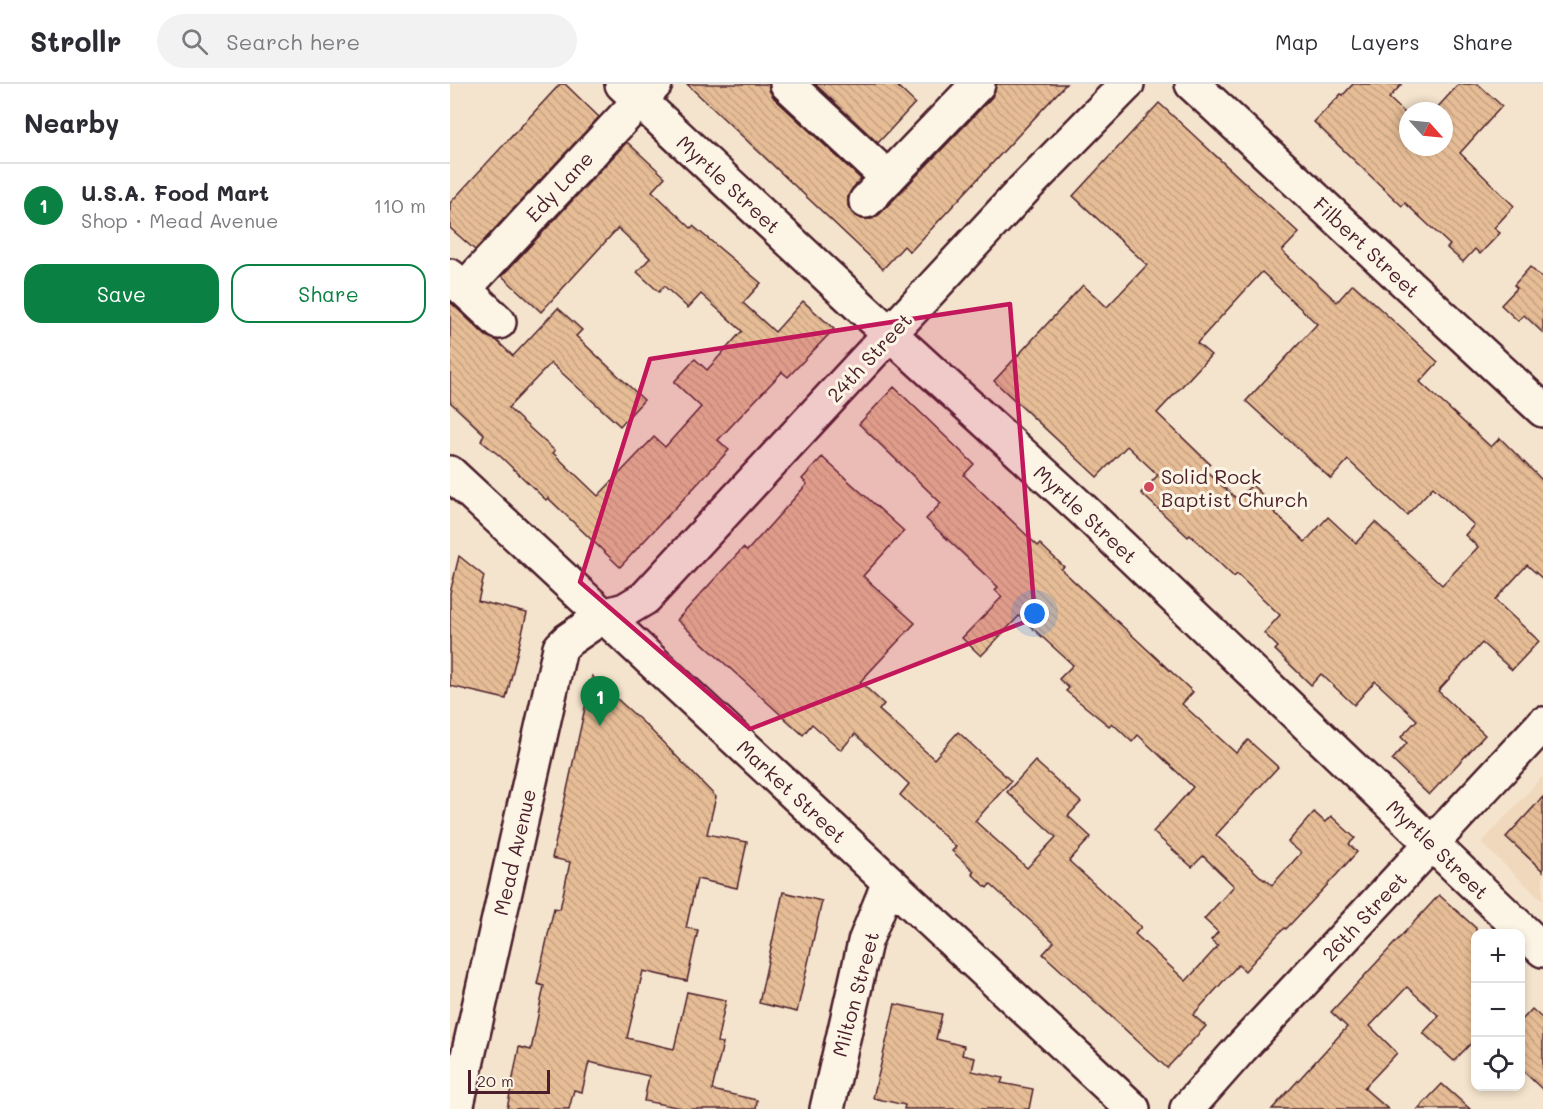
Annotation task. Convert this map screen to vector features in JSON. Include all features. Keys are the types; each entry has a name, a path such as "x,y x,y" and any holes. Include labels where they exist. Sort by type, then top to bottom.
{"street":[{"path":"787,84 888,178"},
{"path":"866,201 978,84"},
{"name":"24th Street","path":"603,616 625,610 645,598 1024,189 1127,84"},
{"name":"Filbert Street","path":"1192,84 1543,410"},
{"name":"Myrtle Street","path":"639,89 890,334 1057,486 1543,950"},
{"name":"Edy Lane","path":"499,322 457,282 639,89"},
{"name":"Market Street","path":"450,473 1133,1109"},
{"name":"Mead Avenue","path":"456,1109 560,648 603,616"},
{"name":"26th Street","path":"1187,1109 1543,724"},
{"name":"Milton Street","path":"827,1109 865,942 889,882"}],"highlighted area":[{"path":"1010,304 1035,618 750,729 580,582 650,359"}],"shaded area":[{"path":"1543,776 1543,901 1481,843"}],"building":[{"path":"560,84 565,84 599,117 475,250 450,228 450,203"},
{"path":"687,84 769,84 769,90 774,98 861,179 848,197 848,206 853,214 862,219 872,219 880,214 992,97 997,84 1066,84 910,252 904,246 883,269"},
{"path":"815,84 895,84 915,103 878,143"},
{"path":"1353,84 1402,84 1389,98 1399,107 1399,156 1453,156 1453,102 1442,102 1459,84 1478,84 1502,106 1460,153 1514,206 1494,228 1500,233 1480,254 1475,249 1463,262 1447,248 1450,245 1405,203 1402,206 1314,122 1341,94 1343,95"},
{"path":"1159,103 1299,233 1282,251 1337,302 1353,284 1438,362 1420,382 1491,447 1500,438 1543,481 1543,579 1527,565 1495,600 1539,641 1512,670 1482,643 1438,691 1485,735 1429,795 1392,760 1407,743 1401,737 1417,720 1375,681 1354,705 1321,674 1311,685 1275,650 1278,647 1264,633 1280,615 1237,574 1234,577 1141,493 1158,475 1127,446 1097,477 994,381 1083,285 1107,307 1147,265 1073,196","holes":["1262,272 1317,324 1246,401 1331,479 1348,460 1407,515 1433,487 1474,525 1465,535 1478,547 1442,585 1375,522 1356,543 1328,517 1305,542 1267,505 1270,502 1252,485 1237,499 1204,469 1210,464 1157,413 1211,355 1197,343"]},
{"path":"627,142 665,177 652,191 691,228 693,226 761,283 743,303 775,332 803,301 834,329 788,377 782,372 718,440 729,450 620,567 548,498 546,500 481,441 484,434 450,402 450,302 486,336 496,340 513,356 558,308 582,330 576,336 644,400 620,426 551,363 508,408 555,451 553,453 598,496 654,437 665,447 701,407 674,382 695,359 707,370 742,331 701,294 688,308 664,286 659,292 637,272 650,258 618,228 541,312 502,276"},
{"path":"1530,267 1543,279 1543,333 1524,315 1518,321 1501,305 1517,288 1514,285"},
{"path":"894,387 974,464 964,475 1038,546 1040,544 1064,567 1061,569 1193,692 1182,704 1236,753 1248,740 1278,767 1216,835 1272,885 1301,853 1288,842 1314,812 1325,822 1331,816 1355,838 1349,844 1357,852 1331,881 1245,971 1238,965 1193,1015 1206,1026 1167,1068 1043,954 1054,942 990,884 987,888 972,874 974,871 952,851 956,847 900,795 909,784 855,734 841,750 812,724 803,735 677,620 743,548 747,551 807,484 802,479 822,457 904,531 863,576 915,623 860,682 884,704 879,710 934,759 958,732 1011,781 975,821 1027,868 1056,837 1007,792 1035,761 1081,802 1068,816 1091,837 1069,861 1141,927 1135,934 1186,981 1218,946 1211,940 1218,932 1204,919 1234,886 1203,856 1192,867 1153,832 1193,787 1138,735 1132,742 1112,723 1109,726 1066,691 1069,688 1059,679 1073,665 1019,616 981,656 962,638 1002,597 995,590 998,587 926,519 941,503 859,424"},
{"path":"459,556 484,576 478,601 527,613 506,699 450,686 450,593"},
{"path":"592,676 648,727 716,797 707,834 747,842 737,888 697,879 686,928 698,930 687,981 643,971 627,1038 674,1049 687,992 726,1000 717,1042 723,1043 712,1090 757,1100 756,1109 687,1109 644,1101 649,1076 589,1062 582,1092 574,1090 569,1109 507,1109 519,1047 531,1050 544,986 537,984 554,908 560,909 570,862 552,858"},
{"path":"1543,797 1543,871 1506,837"},
{"path":"783,892 822,901 797,1012 759,1003"},
{"path":"1439,895 1476,928 1471,929 1471,1043 1454,1061 1423,1033 1439,1016 1407,987 1370,1026 1397,1053 1364,1088 1388,1109 1272,1109 1347,1027 1331,1012"},
{"path":"895,1004 942,1014 936,1039 964,1046 962,1055 975,1058 972,1071 1003,1078 1001,1083 1033,1089 1029,1109 904,1109 905,1105 873,1098"},
{"path":"1532,1009 1543,1019 1543,1090 1525,1073 1525,1017"},
{"path":"1442,1084 1470,1109 1418,1109"}],"place":[{"name":"Solid Rock Baptist Church","path":"1149,487"},
{"name":"U.S.A. Food Mart","path":"600,726"}]}
